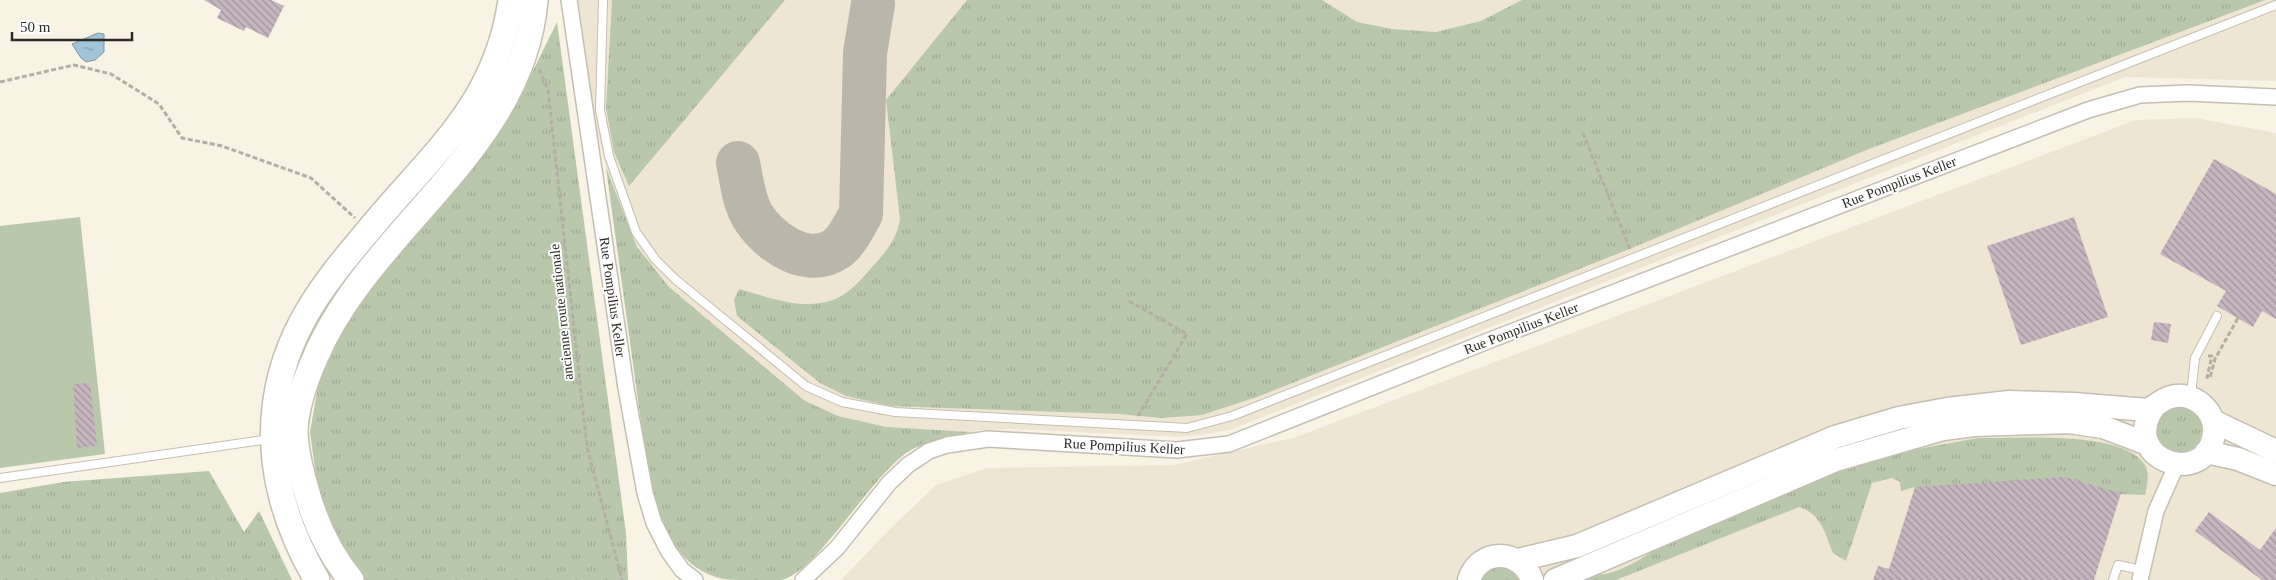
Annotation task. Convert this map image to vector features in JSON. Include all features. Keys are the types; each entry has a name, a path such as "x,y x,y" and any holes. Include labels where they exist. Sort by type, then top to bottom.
{"main road":[{"path":"317,580 302,555 286,511 272,439 276,398 297,332 313,305 369,230 444,145 471,110 496,60 511,0"},
{"path":"351,580 326,543 308,497 298,460 295,430 299,403 307,376 323,338 355,287 469,154 490,123 509,89 527,41 533,21 535,0"},
{"path":"1518,560 1577,546 1835,437 1899,418 1947,408 2009,402 2074,404 2148,410 2171,396 2197,388 2213,421 2213,437 2206,452 2196,460 2177,464 2103,427 2069,422 1982,425 1943,429 1836,460 1555,580"},
{"path":"2152,450 2146,436 2146,420 2154,407"},
{"path":"2213,421 2276,451"},
{"path":"2206,452 2238,459 2276,474"},
{"path":"1470,580 1476,567 1491,556 1500,555 1518,560 1525,566 1532,580"}],"street":[{"name":"Rue Pompilius Keller","path":"569,0 626,388 645,493 654,523 669,552 682,570 695,580"},
{"name":"Rue Pompilius Keller","path":"803,580 837,548 889,484 908,465 929,452 947,446 988,439 1177,450 1229,444 1502,335 2088,110 2140,95 2188,93 2276,97"},
{"path":"2141,575 2156,511 2159,474 2152,450"},
{"path":"2156,511 2177,464"}],"lane":[{"path":"603,0 600,110 609,156 636,232 655,259 675,279 806,386 842,402 895,412 1187,428 1225,419 2276,6"},
{"path":"2197,388 2195,358 2217,316"},
{"path":"0,478 272,439"},
{"path":"2113,580 2118,565 2141,575"}],"path":[{"name":"ancienne route nationale","path":"527,41 548,90 587,447 622,580"},
{"path":"0,82 74,65 111,74 158,104 182,138 222,146 311,178 369,230"},
{"path":"1584,133 1634,258"},
{"path":"1128,301 1186,334 1132,425"},
{"path":"2197,388 2208,355 2212,356 2207,377 2210,378 2215,359 2238,318"}],"shaded area":[{"path":"576,0 2276,0 2276,81 2125,77 1232,429 1182,437 1011,429 978,430 929,442 906,453 879,479 820,550 797,572 782,580 722,580 708,575 684,558 606,168 594,119"},
{"path":"2195,118 2276,133 2276,580 841,580 936,485 987,468 1174,465 1296,437 2136,120"}],"green space":[{"path":"612,0 785,0 629,186 614,152 606,108"},
{"path":"967,0 1322,0 1357,22 1392,29 1436,32 1481,21 1522,0 2265,0 1869,149 1627,250 1257,397 1202,415 1162,418 1120,414 890,406 846,396 820,383 737,316 734,300 739,289 786,302 809,304 833,300 845,294 856,285 887,249 894,238 900,219 886,100"},
{"path":"557,22 626,533 628,580 362,580 334,542 317,484 310,432 319,380 346,319 519,99"},
{"path":"606,168 637,247 669,287 805,401 838,416 886,427 970,432 929,442 906,453 876,482 826,544 795,574 781,580 739,580 722,578 694,566 674,544 652,502"},
{"path":"80,217 105,454 0,468 0,226"},
{"path":"2179,407 2192,411 2198,417 2202,430 2198,443 2192,449 2179,453 2166,449 2160,443 2156,430 2160,417 2166,411"},
{"path":"1978,438 2067,438 2115,446 2133,454 2145,465 2148,476 2145,495 1915,487 1901,491 1900,482 1892,478 1872,483 1846,561 1833,553 1822,526 1813,514 1799,507 1616,580 1578,580 1587,576 1620,569 1648,554 1666,539 1869,458"},
{"path":"209,471 244,532 259,511 292,580 0,580 0,493 63,482"},
{"path":"1499,561 1525,580 1476,580"}],"water":[{"path":"98,33 104,34 104,52 95,60 86,62 72,44"}],"building":[{"path":"204,0 271,0 284,6 268,38 246,27 244,31 217,18 221,10"},
{"path":"2214,159 2276,194 2276,319 2262,311 2253,327 2217,306 2226,291 2160,254"},
{"path":"2074,217 2108,317 2021,345 1987,246"},
{"path":"2154,322 2171,324 2168,343 2151,340"},
{"path":"90,383 97,446 77,448 73,384"},
{"path":"2064,477 2121,493 2094,580 1873,580 1878,566 1889,569 1915,487"},
{"path":"2209,512 2260,550 2276,528 2276,580 2262,580 2195,531"}],"taxiway":[{"path":"738,163 749,209 767,234 789,249 813,256 825,254 836,249 844,242 861,214 865,53 873,4"}]}
